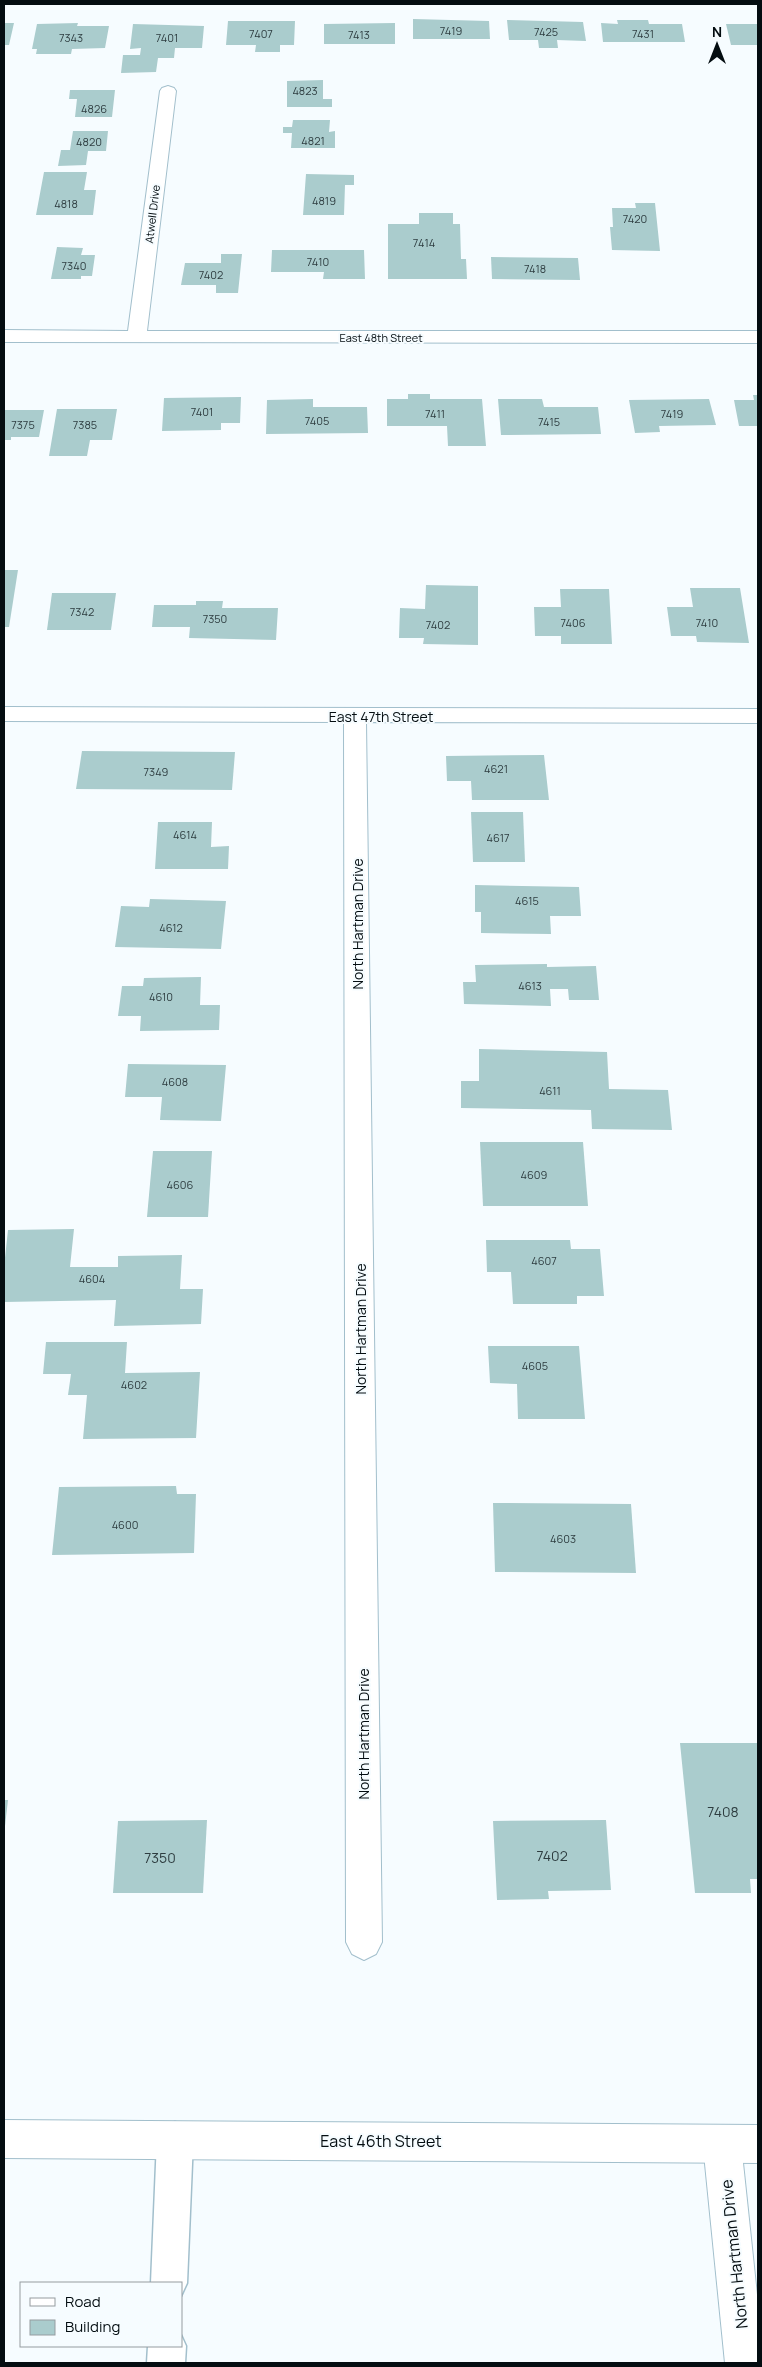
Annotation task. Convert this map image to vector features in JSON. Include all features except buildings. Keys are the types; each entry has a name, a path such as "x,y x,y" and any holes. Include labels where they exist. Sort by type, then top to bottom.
{"street":[{"name":"Atwell Drive","path":"137,336 168,91"},
{"name":"East 48th Street","path":"4,336 758,337"},
{"name":"East 47th Street","path":"4,714 758,716"},
{"name":"North Hartman Drive","path":"355,716 364,1942"},
{"name":"East 46th Street","path":"4,2139 740,2144"},
{"name":"North Hartman Drive","path":"740,2144 745,2363"}],"lane":[{"path":"169,2282 175,2140"},
{"path":"166,2347 166,2363"}]}
